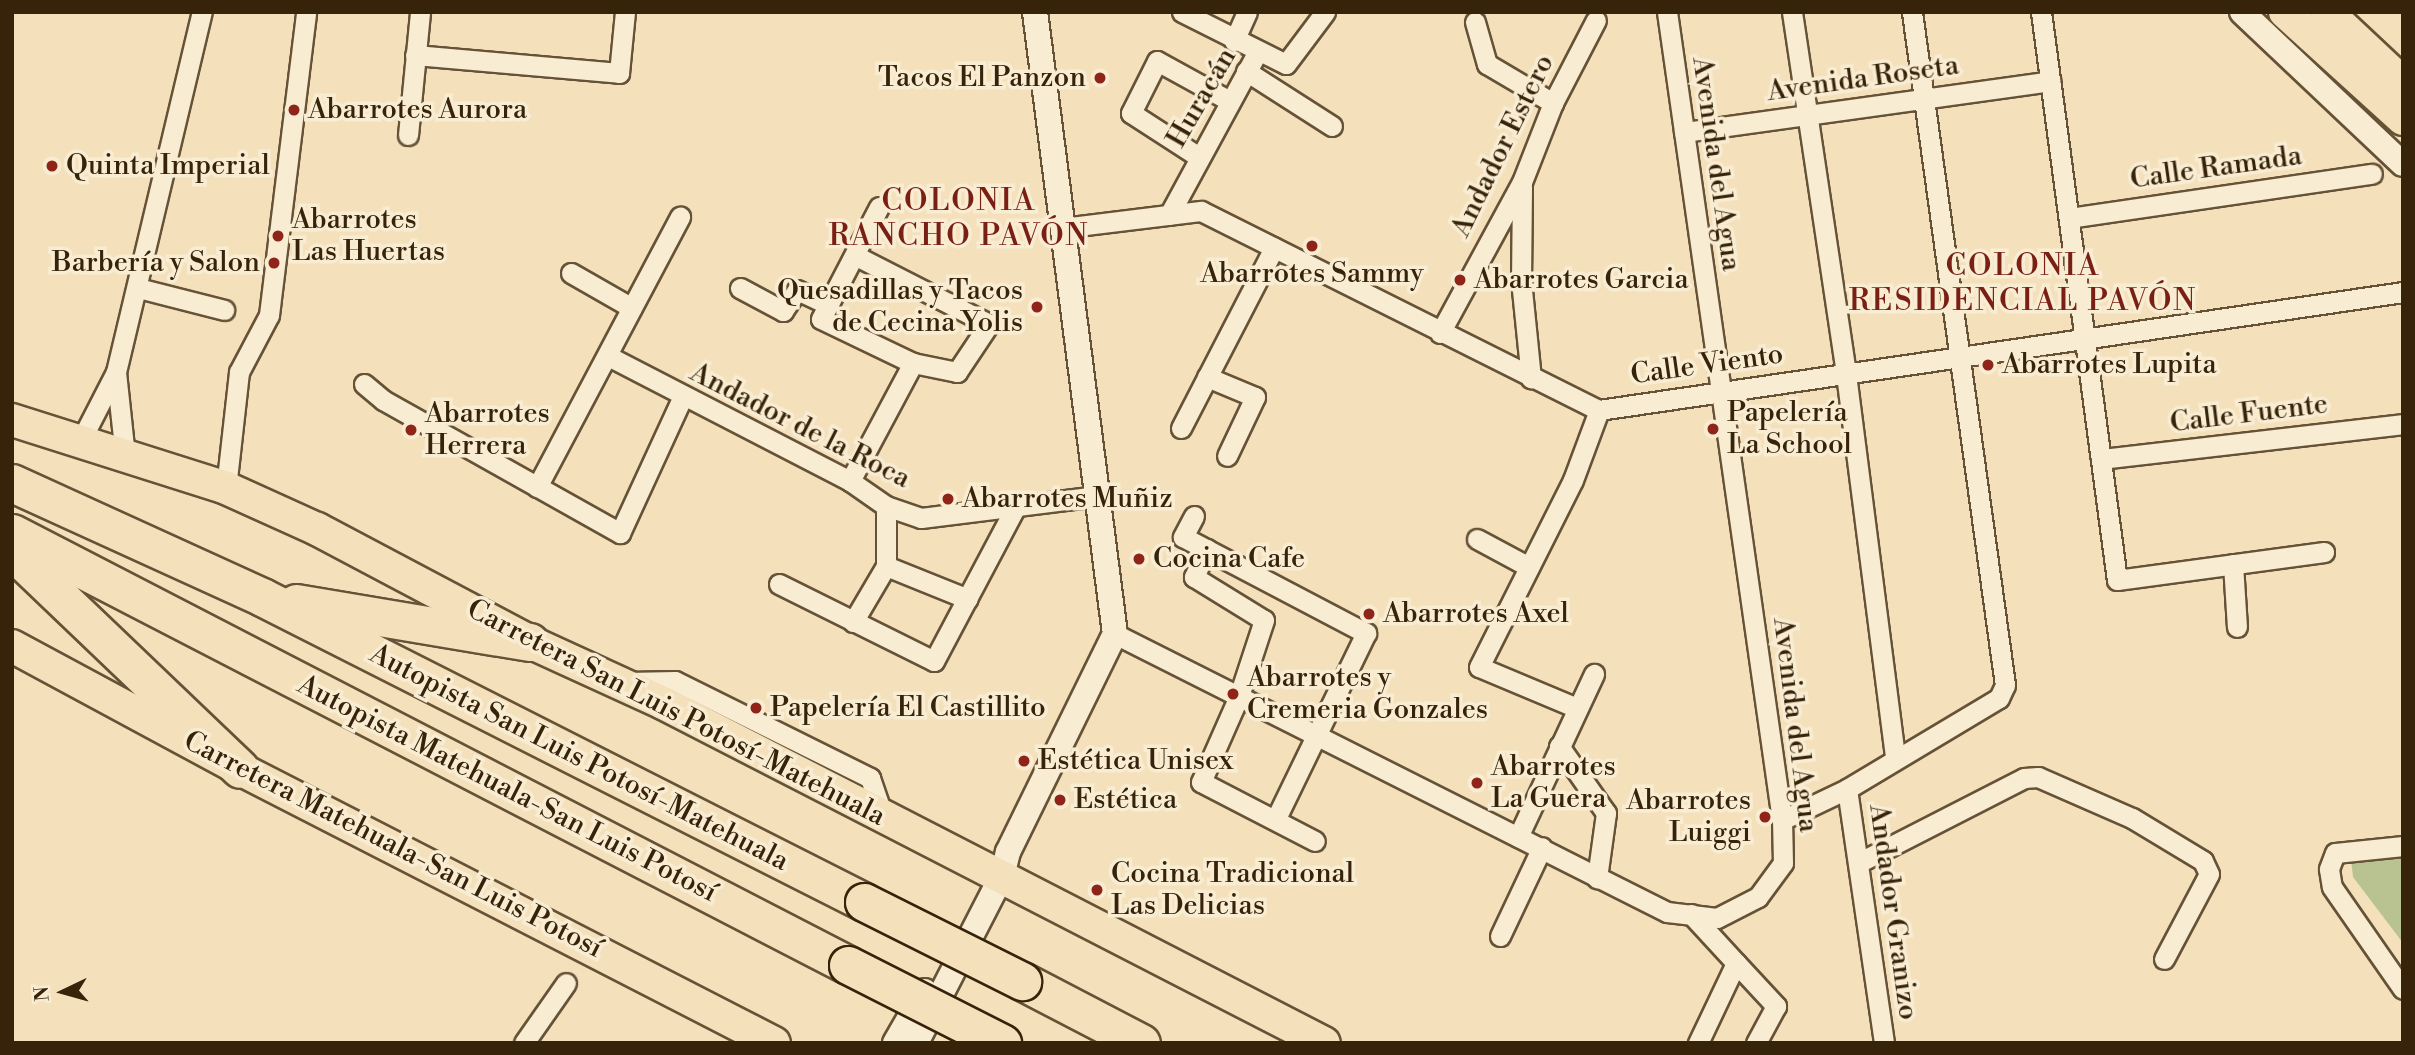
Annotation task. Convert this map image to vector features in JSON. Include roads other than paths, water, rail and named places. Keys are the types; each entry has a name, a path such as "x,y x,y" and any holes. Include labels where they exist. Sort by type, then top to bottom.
{"highway":[{"path":"12,465 163,550"},
{"name":"Autopista San Luis Potosí-Matehuala","path":"12,483 262,597 1141,1043"},
{"name":"Autopista Matehuala-San Luis Potosí","path":"12,533 1002,1043"},
{"path":"12,551 240,769"},
{"path":"262,597 530,642"}],"main road":[{"path":"2285,12 2403,119"},
{"path":"2327,12 2403,83"},
{"name":"Carretera San Luis Potosí-Matehuala","path":"12,420 226,488 317,529 530,642 619,683 883,816 1001,866 1324,1043"},
{"name":"Carretera Matehuala-San Luis Potosí","path":"12,646 240,769 774,1043"}],"street":[{"path":"80,442 116,372 202,12"},
{"path":"226,488 239,372 269,315 306,12"},
{"path":"408,135 420,12"},
{"path":"415,55 619,73 625,12"},
{"path":"916,1043 1115,634 1035,12"},
{"path":"1182,12 1206,17 1234,41 1257,53"},
{"path":"1234,41 1247,12"},
{"name":"Huracán","path":"1169,215 1228,100 1257,53 1290,62 1325,12"},
{"name":"Avenida del Agua","path":"1115,634 1667,912 1717,918 1758,897 1783,863 1782,820 1667,12"},
{"path":"1792,12 1846,374 1895,758"},
{"path":"1782,820 1847,789 1999,698 2005,685 1962,358 1912,12"},
{"path":"2041,12 2117,580 2324,552"},
{"path":"2242,12 2403,164"},
{"name":"Andador Estero","path":"1440,333 1522,183 1553,103 1596,20"},
{"path":"1475,22 1482,58 1487,64 1553,103"},
{"path":"1199,157 1131,113 1157,61 1228,100"},
{"path":"1245,71 1332,126"},
{"name":"Avenida Roseta","path":"1684,132 2050,81"},
{"name":"Calle Ramada","path":"2069,218 2372,174"},
{"path":"1522,183 1521,280 1531,378"},
{"path":"856,256 989,324 957,372 912,363 821,319 856,256 879,207"},
{"name":"Calle Viento","path":"1062,229 1201,211 1440,333 1599,410 2403,292"},
{"path":"537,487 680,217"},
{"path":"1181,428 1274,248"},
{"path":"570,273 632,308"},
{"path":"138,288 224,310"},
{"path":"740,288 783,310 797,290 829,305"},
{"name":"Andador de la Roca","path":"608,356 682,398 850,481 886,506 929,519 1098,496"},
{"path":"850,481 912,363"},
{"path":"116,372 125,456"},
{"path":"1207,377 1255,397 1227,456"},
{"path":"365,384 383,401 620,533 682,398"},
{"path":"1577,708 1479,667 1573,480 1599,410"},
{"name":"Calle Fuente","path":"2101,459 2403,424"},
{"path":"853,622 886,566 886,506"},
{"path":"779,584 934,661 1014,508"},
{"path":"1194,516 1183,537 1366,633 1314,734 1276,818"},
{"path":"1477,539 1529,567"},
{"path":"1207,549 1194,577 1264,620 1239,696 1200,782 1276,818 1315,841"},
{"path":"2233,564 2237,627"},
{"path":"886,566 968,600"},
{"path":"1518,837 1594,674"},
{"path":"1559,746 1606,813 1597,878"},
{"path":"1858,863 2024,778 2038,777 2132,818 2203,862 2208,874 2164,959"},
{"name":"Andador Granizo","path":"1847,789 1884,1043"},
{"path":"2403,846 2335,853 2329,869 2332,887 2403,989"},
{"path":"1500,936 1542,847"},
{"path":"895,1043 1001,866"},
{"path":"1691,914 1776,1006 1756,1043"},
{"path":"1698,1043 1735,963"},
{"path":"524,1043 566,983"}],"place":[{"name":"Tacos El Panzon","path":"1100,78"},
{"name":"Abarrotes Aurora","path":"294,110"},
{"name":"Quinta Imperial","path":"52,166"},
{"name":"Abarrotes Las Huertas","path":"278,236"},
{"name":"Abarrotes Sammy","path":"1312,246"},
{"name":"Barbería y Salon","path":"274,263"},
{"name":"Abarrotes Garcia","path":"1460,280"},
{"name":"Quesadillas y Tacos de Cecina Yolis","path":"1037,307"},
{"name":"Abarrotes Lupita","path":"1988,365"},
{"name":"Papelería La School","path":"1713,429"},
{"name":"Abarrotes Herrera","path":"411,430"},
{"name":"Abarrotes Muñiz","path":"948,499"},
{"name":"Cocina Cafe","path":"1139,559"},
{"name":"Abarrotes Axel","path":"1369,614"},
{"name":"Abarrotes y Cremeria Gonzales","path":"1233,694"},
{"name":"Papelería El Castillito","path":"756,708"},
{"name":"Estética Unisex","path":"1024,761"},
{"name":"Abarrotes La Guera","path":"1477,783"},
{"name":"Estética","path":"1060,800"},
{"name":"Abarrotes Luiggi","path":"1765,817"},
{"name":"Cocina Tradicional Las Delicias","path":"1097,890"}],"district":[{"name":"COLONIA RANCHO PAVÓN","path":"959,218"},
{"name":"COLONIA RESIDENCIAL PAVÓN","path":"2023,283"}]}
